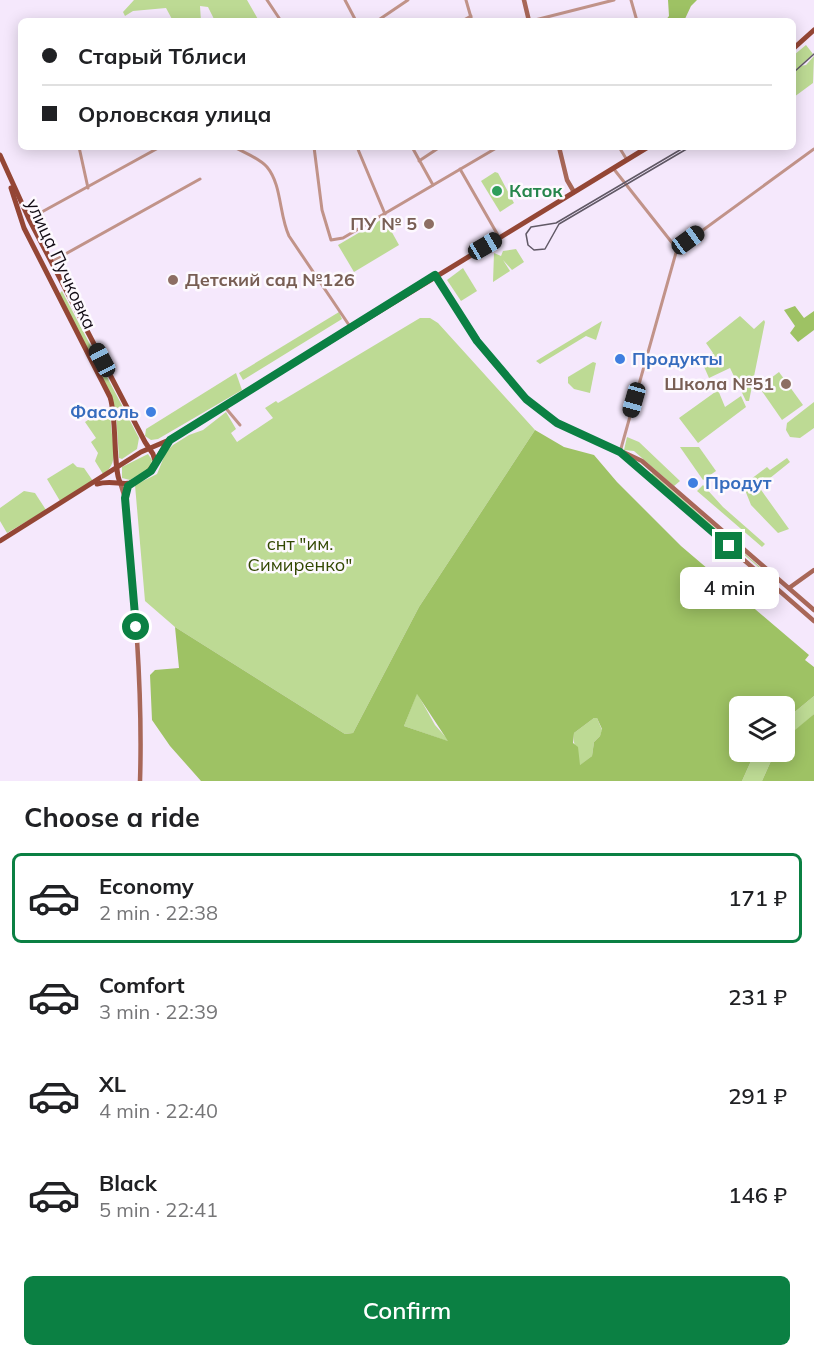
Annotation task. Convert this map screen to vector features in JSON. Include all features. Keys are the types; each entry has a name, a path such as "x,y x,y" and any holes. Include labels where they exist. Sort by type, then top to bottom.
{"main road":[{"path":"796,46 814,30"},
{"path":"0,542 141,452 170,440 435,275 643,150"},
{"name":"улица Пучковка","path":"0,155 20,218 111,402 120,482"},
{"name":"улица Пучковка","path":"7,174 153,454"},
{"path":"55,290 63,285"},
{"path":"89,487 105,481 131,483 151,471 170,440"},
{"path":"141,452 148,451 153,454 156,464"}],"street":[{"path":"267,0 279,18"},
{"path":"345,0 354,18"},
{"path":"381,18 408,0"},
{"path":"466,0 471,18"},
{"path":"524,0 529,18"},
{"path":"542,18 614,0"},
{"path":"631,0 635,18"},
{"path":"620,452 677,249 814,149"},
{"path":"80,150 88,188"},
{"path":"20,218 28,217 88,188 155,150"},
{"path":"239,150 266,166 275,184 288,236 351,328"},
{"path":"314,150 322,210 331,240 343,238 493,150"},
{"path":"358,150 385,214"},
{"path":"414,150 433,185"},
{"path":"419,161 436,150"},
{"path":"560,150 567,180 574,192"},
{"path":"621,150 627,160"},
{"path":"613,168 677,249"},
{"path":"460,169 499,237"},
{"path":"51,262 200,179"},
{"path":"435,275 477,341 526,399 557,423 642,461 814,610"},
{"path":"224,406 240,425"},
{"path":"620,452 814,621"},
{"path":"120,482 125,498 142,719 140,781"},
{"path":"125,498 131,483"},
{"path":"783,594 814,570"}],"green space":[{"path":"134,0 247,0 257,18 214,18 208,7 200,6 201,18 171,18 166,8 133,11 125,16 123,12"},
{"path":"668,0 697,0 685,18 667,18"},
{"path":"806,45 813,54 800,66 806,65 814,56 813,83 796,96 796,53"},
{"name":"Каток","path":"495,172 498,173 514,203 500,212 481,181"},
{"path":"384,218 399,245 354,272 338,245"},
{"path":"516,249 524,262 512,270 503,260 510,271 493,282 494,253 501,256 503,251"},
{"path":"463,268 477,291 461,301 447,280"},
{"path":"62,291 139,438 137,449 122,459 119,458 116,413 59,294"},
{"path":"795,306 804,318 814,311 814,330 798,342 790,333 795,326 784,310"},
{"path":"339,312 342,319 243,380 239,373"},
{"path":"740,316 754,329 764,320 765,322 749,401 746,401 730,368 709,378 702,362 713,353 706,343"},
{"name":"снт \"им. Симиренко\"","path":"420,318 430,318 438,323 535,430 419,607 353,733 345,734 175,627 145,601 135,485 157,474 166,452 173,445 203,430 226,412 236,429 231,433 237,442 273,418 265,408 276,401 278,403"},
{"path":"602,321 596,340 586,336 540,364 536,361"},
{"path":"593,362 596,363 590,393 574,389 568,383 568,377"},
{"path":"779,372 803,405 782,420 759,387"},
{"path":"236,373 242,390 158,439 151,440 145,436 146,429"},
{"path":"718,390 725,407 741,396 746,407 698,443 679,418"},
{"path":"814,402 814,428 800,438 790,437 786,430 787,423"},
{"path":"106,408 110,410 114,456 109,469 103,474 95,461 98,453 91,442 96,438 85,422"},
{"path":"535,430 564,447 594,455 617,482 681,546 809,655 805,660 814,667 814,696 795,712 795,696 729,696 729,762 751,762 742,781 201,781 170,746 152,720 150,675 155,670 179,668 175,627 345,734 353,733 419,607","holes":["417,694 448,741 404,726","597,718 602,729 600,736 594,742 592,756 580,765 578,747 573,743 574,733"]},
{"path":"627,437 639,442 680,481 674,486 634,451 624,450"},
{"path":"680,447 699,447 716,471 703,480"},
{"path":"148,454 152,460 150,468 130,480 122,478 122,467"},
{"path":"787,458 790,462 759,487 789,529 778,533 751,505 743,485 767,467 770,470"},
{"path":"73,463 77,467 84,468 93,481 60,501 47,479"},
{"path":"652,473 776,581 777,583 651,475"},
{"path":"703,485 723,507 765,544 762,547 697,491"},
{"path":"24,491 35,493 46,510 7,533 0,521 0,508"},
{"path":"417,693 435,725 450,742 404,726"},
{"path":"814,696 814,714 795,731 795,712"},
{"path":"814,714 814,781 762,781 771,762 795,762 795,730"},
{"path":"597,718 602,730 594,742 592,756 579,766 574,733"},
{"path":"751,762 771,762 762,781 742,781"}],"tram line":[{"path":"796,70 814,54"},
{"path":"680,150 556,223 531,227 526,234 528,245 534,250 545,249 559,224 685,150"}],"place":[{"name":"Каток","path":"497,191"},
{"name":"ПУ № 5","path":"429,224"},
{"name":"Детский сад №126","path":"173,280"},
{"name":"Продукты","path":"620,359"},
{"name":"Школа №51","path":"786,384"},
{"name":"Фасоль","path":"151,412"},
{"name":"Продут","path":"693,483"}],"route":[{"path":"136,627 125,498 128,486 151,471 170,440 435,275 477,341 526,399 557,423 607,444 620,452 729,546"}]}
